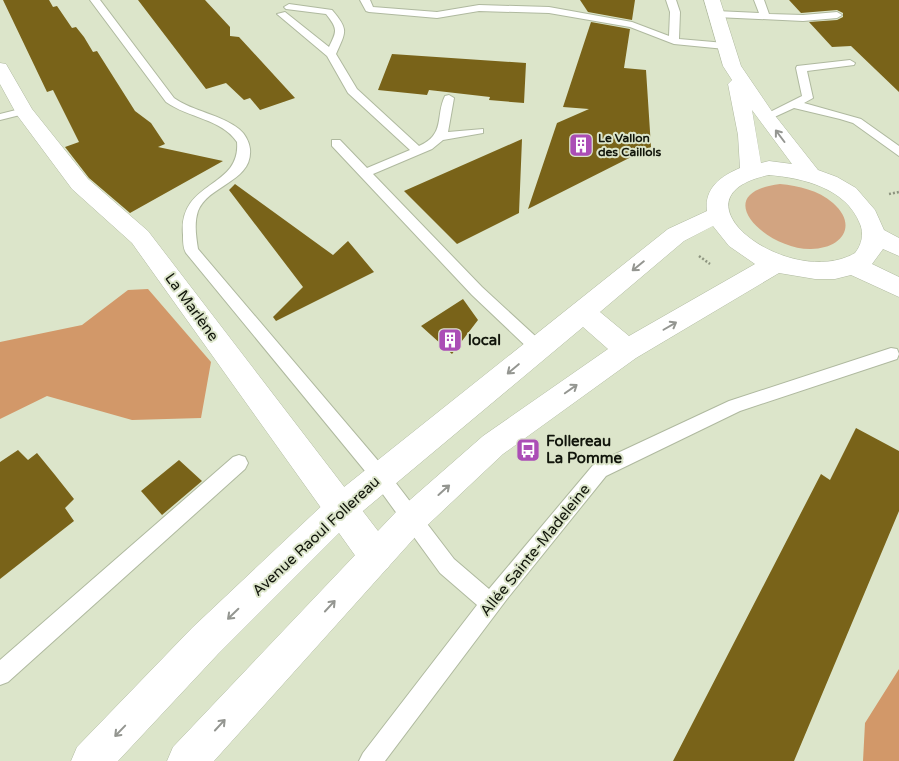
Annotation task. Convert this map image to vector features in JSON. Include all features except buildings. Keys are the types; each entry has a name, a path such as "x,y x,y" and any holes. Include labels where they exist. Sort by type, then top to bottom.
{"street":[{"path":"714,7 732,66 748,135 751,170"},
{"path":"732,66 766,117 810,174"},
{"name":"La Marlène","path":"0,68 12,114 80,184 140,237 340,510 376,556"},
{"path":"769,168 810,174 830,183 855,200 872,221 875,235 870,253 853,265 837,270 818,271 776,263 756,254 739,242 726,228 718,215 716,202 722,186 737,174 769,168"},
{"name":"Avenue Raoul Follereau","path":"91,761 205,641 340,510 676,235 718,215"},
{"path":"875,235 899,248"},
{"path":"187,761 376,556 411,520 493,445 628,350 776,263"},
{"path":"853,265 899,288"},
{"path":"582,311 628,350"}],"lane":[{"path":"95,0 170,101 238,131 245,145 242,160 232,175 208,190 192,206 187,231 191,250 380,476 447,566 491,604"},
{"path":"365,0 370,10 437,15 479,8 549,10 632,25 674,41 726,46"},
{"path":"566,0 574,14"},
{"path":"671,0 676,12 674,41"},
{"path":"759,0 765,16"},
{"path":"714,7 765,16 803,18 837,15"},
{"path":"331,54 342,32 339,24 329,12 286,11 337,60 352,91 418,151"},
{"path":"766,117 808,98 800,68 850,63"},
{"path":"441,137 449,98"},
{"path":"793,104 857,121 899,152"},
{"path":"365,174 432,145 441,137 479,132"},
{"path":"336,142 477,291 538,348"},
{"name":"Allée Sainte-Madeleine","path":"371,761 491,604 600,470 735,406 891,354"},
{"path":"0,674 239,463"}],"shaded area":[{"path":"780,184 808,189 833,203 845,220 843,235 838,241 822,248 794,247 777,241 762,231 751,220 746,209 747,198 758,189"},
{"path":"148,289 211,362 201,418 132,420 47,396 0,419 0,342 82,325 128,290"},
{"path":"899,669 899,761 863,761 865,723"}],"place":[{"name":"Le Vallon des Caillols","path":"581,145"},
{"name":"local","path":"450,340"},
{"name":"Follereau La Pomme","path":"528,450"}]}
